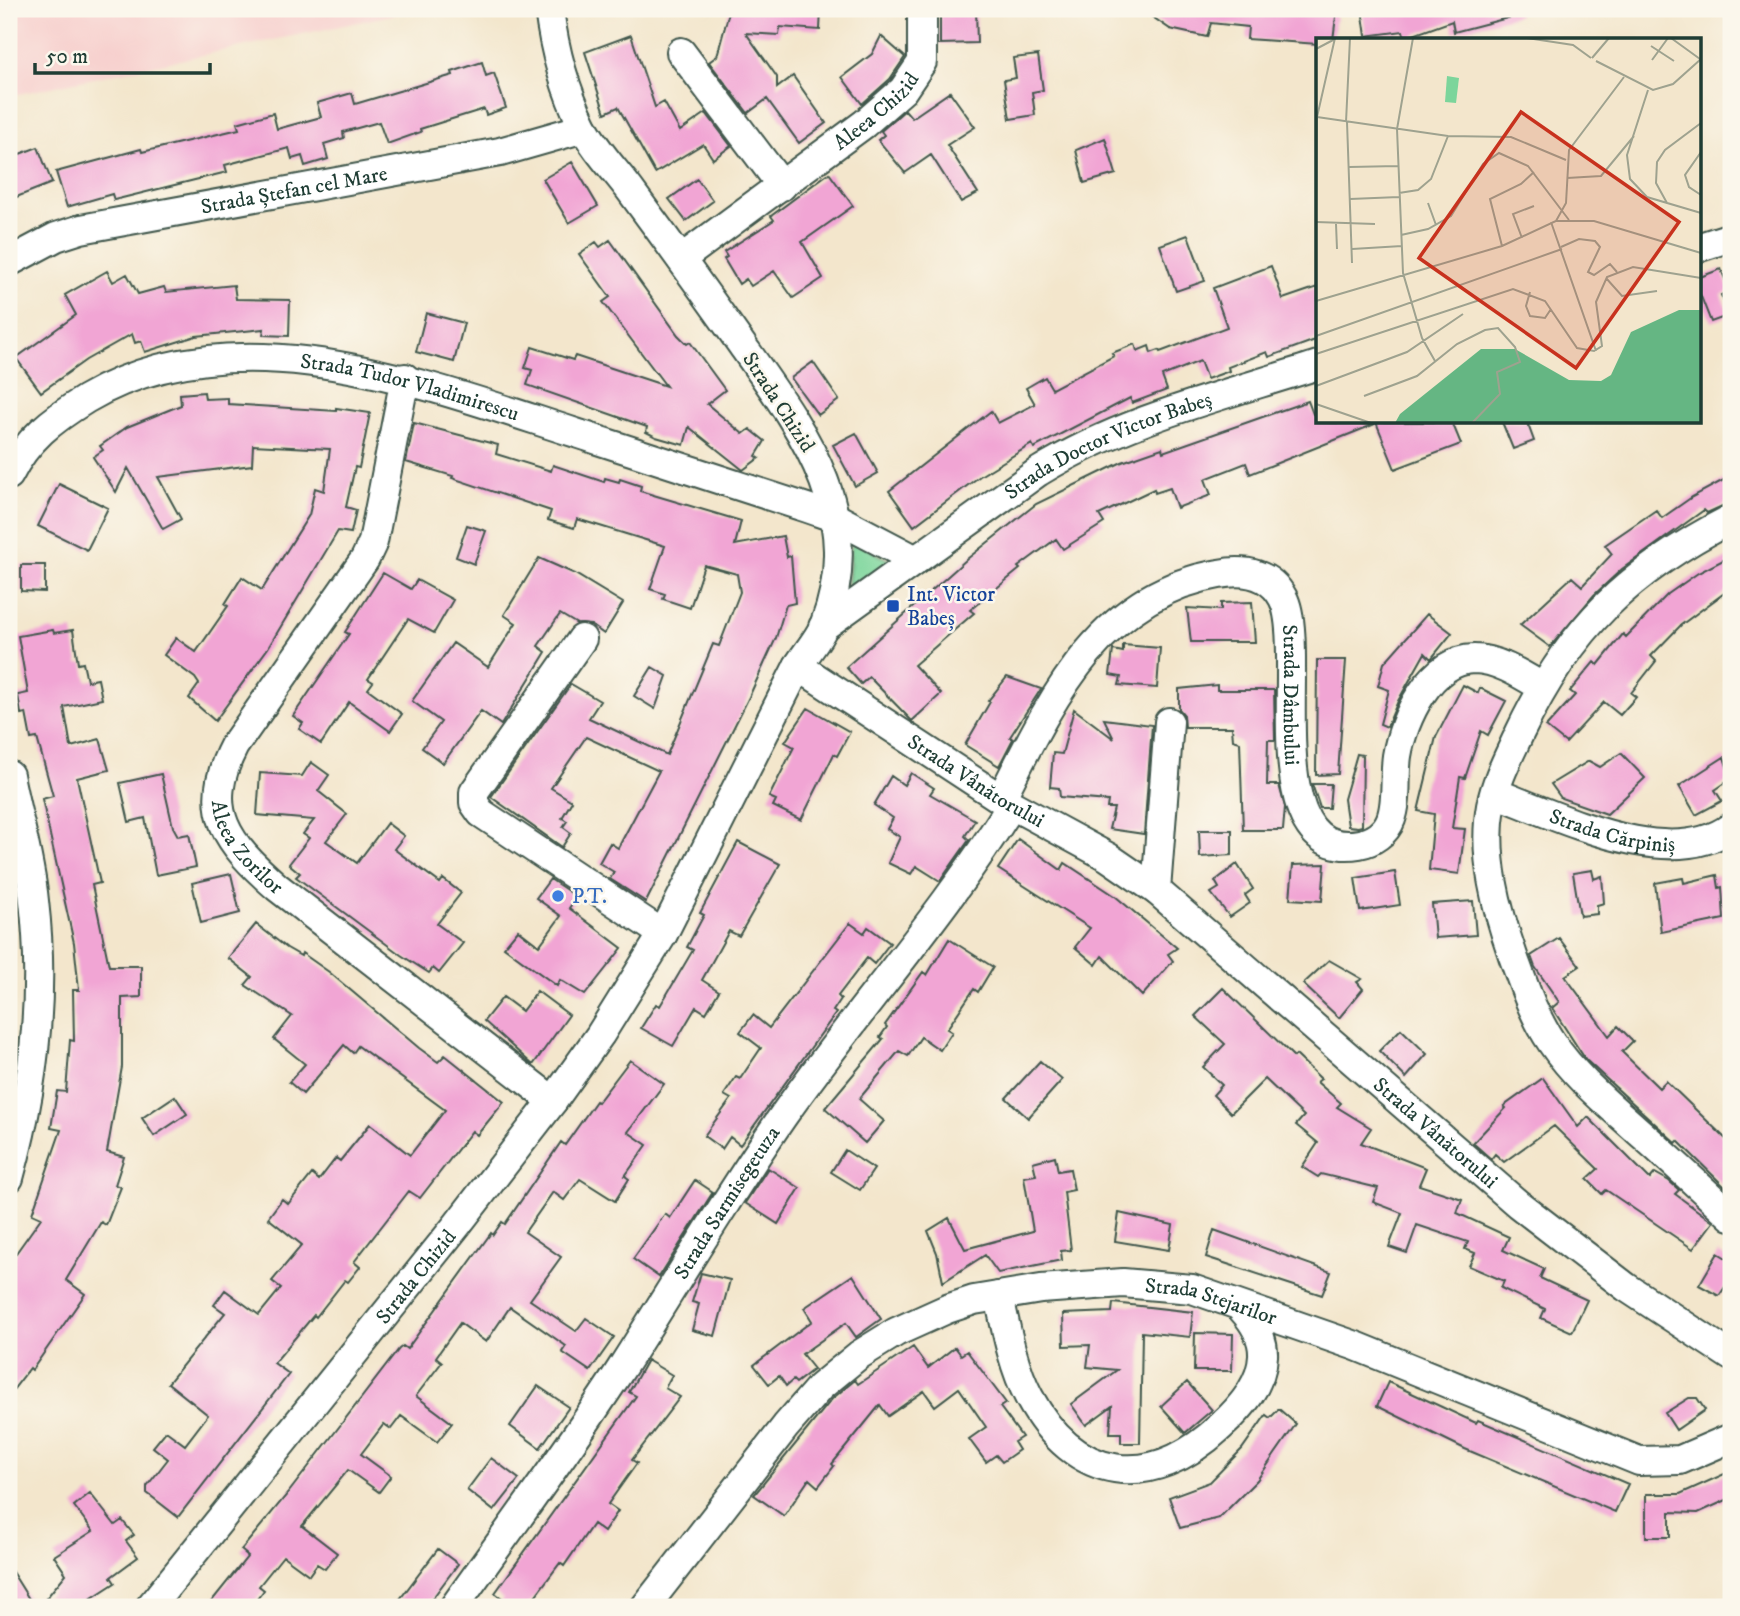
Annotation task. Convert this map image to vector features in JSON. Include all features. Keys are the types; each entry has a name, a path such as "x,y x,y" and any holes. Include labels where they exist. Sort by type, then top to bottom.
{"street":[{"name":"Strada Chizid","path":"150,1607 553,1101 663,934 798,666 823,627 835,578 838,539 836,518 828,489 809,443 681,259 584,128 569,94 552,32 549,9"},
{"name":"Aleea Chizid","path":"681,259 883,110 917,74 922,62 922,9"},
{"path":"681,52 782,186"},
{"name":"Strada Ștefan cel Mare","path":"9,262 55,237 81,229 499,152 584,128"},
{"path":"1702,246 1731,237"},
{"name":"Strada Tudor Vladimirescu","path":"9,475 26,446 49,423 104,389 158,369 218,361 300,361 373,370 405,378 836,518"},
{"name":"Strada Doctor Victor Babeș","path":"823,627 1038,472 1103,436 1153,417 1316,366"},
{"name":"Aleea Zorilor","path":"405,378 373,542 365,559 234,746 219,780 219,809 229,838 277,887 553,1101"},
{"path":"836,518 916,560"},
{"path":"1731,519 1674,550 1614,596 1591,621 1542,687 1495,793 1489,831 1494,892 1502,926 1541,1025 1560,1053 1589,1087 1731,1216"},
{"name":"Strada Dâmbului","path":"1006,803 1057,692 1092,644 1128,613 1163,593 1214,574 1250,572 1276,587 1284,600 1288,628 1294,777 1300,805 1311,825 1326,839 1345,845 1360,844 1384,831 1393,809 1398,755 1405,730 1423,692 1446,668 1474,659 1488,662 1542,687"},
{"path":"582,639 474,792 474,803 481,813 663,934"},
{"name":"Strada Vânătorului","path":"798,666 1006,803 1108,857 1156,890 1518,1205 1676,1322 1731,1356"},
{"path":"1156,890 1169,722"},
{"path":"9,775 34,899 40,962 37,1029 30,1084 9,1178"},
{"name":"Strada Cărpiniș","path":"1495,793 1609,833 1661,845 1685,846 1703,841 1731,827"},
{"name":"Strada Sarmisegetuza","path":"454,1607 574,1440 701,1246 760,1150 805,1085 950,895 1006,803"},
{"name":"Strada Stejarilor","path":"645,1607 820,1387 859,1355 896,1332 947,1309 999,1296 1081,1285 1159,1285 1192,1289 1242,1309 1356,1346 1639,1461 1680,1460 1731,1438"},
{"path":"999,1296 1017,1365 1028,1395 1041,1417 1058,1438 1084,1459 1121,1470 1163,1464 1185,1455 1205,1441 1241,1406 1254,1387 1263,1354 1259,1335 1242,1309"}],"shaded area":[{"path":"9,9 420,9 9,96"}],"green space":[{"path":"855,541 890,561 847,598 851,546"}],"building":[{"path":"735,9 821,9 820,30 780,27 779,35 746,33 777,77 777,88 793,76 826,123 799,143 767,99 748,113 709,62 717,56 729,12"},
{"path":"940,9 976,9 977,43 940,44"},
{"path":"1141,9 1337,9 1333,38 1316,38 1316,44 1247,39 1248,27 1211,23 1207,37 1170,29"},
{"path":"1362,9 1518,9 1519,15 1454,32 1452,21 1405,38 1403,31 1366,36"},
{"path":"631,35 655,107 664,102 680,131 706,113 731,146 713,159 703,144 655,173 618,107 605,113 585,52"},
{"path":"881,36 905,57 890,79 862,104 842,77 872,54"},
{"path":"1038,55 1043,90 1032,92 1035,115 1010,119 1004,80 1016,78 1013,58"},
{"path":"482,62 486,76 494,73 506,108 486,115 484,109 420,129 421,132 387,144 379,122 343,132 344,138 324,144 328,159 305,166 302,156 292,159 289,148 225,165 227,172 114,200 112,194 67,207 56,172 141,149 142,152 239,129 237,123 273,113 277,129 321,117 317,103 352,93 355,104 453,75 452,72"},
{"path":"950,92 975,127 947,145 978,193 961,202 931,155 905,173 878,140 884,135 881,131 905,110 912,118"},
{"path":"1105,138 1116,174 1084,183 1076,150"},
{"path":"38,147 52,183 9,200 9,158"},
{"path":"572,162 598,206 569,223 543,179"},
{"path":"829,173 853,206 802,242 823,278 793,298 774,271 751,286 746,279 739,284 724,259 727,257 724,252 774,220 771,216"},
{"path":"697,179 713,201 686,221 669,199"},
{"path":"1188,235 1205,281 1176,291 1160,245"},
{"path":"610,240 678,335 687,344 690,342 725,390 707,404 743,434 750,429 765,441 756,456 759,458 743,470 689,427 684,445 656,437 646,432 647,427 527,385 532,370 525,368 532,347 573,360 575,356 666,386 603,302 610,297 579,254 596,242 600,247"},
{"path":"1271,266 1283,299 1316,288 1316,340 1269,357 1267,352 1228,367 1229,371 1207,379 1200,361 1162,376 1167,390 1132,403 1130,398 1034,448 1032,444 980,476 914,526 889,491 991,411 998,423 1035,404 1026,388 1045,377 1052,389 1114,356 1112,353 1135,344 1137,351 1149,346 1151,353 1160,352 1227,327 1213,288"},
{"path":"1721,269 1730,291 1721,295 1730,315 1711,322 1702,299 1702,276"},
{"path":"107,271 113,282 127,274 138,294 164,287 166,292 234,285 236,299 290,300 289,336 263,335 264,329 196,336 145,352 141,341 135,343 132,334 86,360 41,392 16,358 76,315 65,295"},
{"path":"426,313 464,323 454,362 416,352"},
{"path":"813,362 839,400 818,415 791,378"},
{"path":"204,392 205,399 228,398 228,404 336,411 336,408 370,413 359,468 355,467 346,507 356,510 351,533 338,531 268,648 215,721 189,698 199,684 195,678 164,655 176,638 196,652 228,606 225,604 242,577 262,590 309,515 315,488 324,491 330,449 253,445 252,465 158,477 181,519 163,529 128,468 116,492 93,457 103,450 100,446 127,427 181,405 180,394"},
{"path":"1308,401 1313,414 1316,413 1316,424 1375,424 1250,474 1246,463 1205,479 1211,495 1177,508 1170,488 1155,493 1154,489 1099,515 1104,523 1063,549 1056,539 1018,567 1020,569 970,610 974,613 914,665 941,694 912,721 869,677 861,684 846,667 967,559 1036,504 1122,462 1162,448 1163,452"},
{"path":"414,423 498,445 496,454 551,471 553,465 604,482 605,478 619,482 620,479 641,486 640,491 741,521 735,545 783,536 787,557 791,556 795,603 786,605 776,638 749,697 646,902 610,879 614,872 599,863 610,843 618,848 659,771 586,737 551,788 572,801 562,818 567,821 563,827 571,833 562,847 491,797 571,684 600,701 589,718 667,755 713,644 719,646 740,592 737,574 704,565 690,608 663,599 665,594 650,589 665,546 577,519 574,528 548,520 551,511 406,462"},
{"path":"1377,424 1453,424 1461,444 1395,469"},
{"path":"1503,424 1528,424 1534,441 1513,449"},
{"path":"856,433 878,473 855,486 833,445"},
{"path":"1731,476 1731,502 1707,513 1704,510 1622,569 1594,595 1550,647 1520,625 1572,577 1582,586 1612,554 1605,545 1656,510 1662,518 1692,497"},
{"path":"59,484 108,508 87,550 38,526"},
{"path":"467,525 486,531 474,564 456,557"},
{"path":"1731,556 1731,588 1681,625 1651,656 1656,661 1631,693 1636,697 1620,715 1604,702 1566,743 1546,727 1575,695 1570,691 1594,662 1598,665 1623,634 1626,637 1668,594 1698,573"},
{"path":"539,558 575,574 623,603 604,634 591,625 577,624 560,614 538,646 546,652 501,725 481,711 443,763 422,748 441,722 412,701 453,643 488,667 516,623 504,615"},
{"path":"21,565 45,565 45,592 21,591"},
{"path":"383,573 411,589 417,580 453,600 434,633 408,619 368,679 373,682 368,689 402,714 390,731 349,702 321,744 299,729 303,723 293,716 349,634 345,632"},
{"path":"1252,602 1255,642 1191,642 1187,608 1221,610 1221,603"},
{"path":"1427,614 1452,633 1431,659 1425,653 1387,727 1380,724 1389,690 1378,686 1384,663"},
{"path":"53,630 54,633 73,630 78,664 83,663 87,681 98,679 102,699 64,707 71,747 100,739 109,770 77,778 100,883 92,885 109,966 141,966 141,997 122,998 122,1067 107,1152 124,1157 115,1185 121,1187 106,1225 101,1222 66,1280 85,1294 32,1370 30,1368 9,1395 9,1263 41,1218 32,1214 61,1130 51,1128 57,1091 66,1092 70,1040 74,1041 73,990 79,990 74,943 42,799 53,796 37,738 31,739 26,713 21,714 18,695 28,693 18,636"},
{"path":"1123,645 1160,648 1157,688 1119,685 1121,677 1110,675 1113,650 1123,652"},
{"path":"1317,660 1346,660 1338,774 1316,775"},
{"path":"652,667 667,676 655,709 634,696"},
{"path":"1007,677 1041,689 1010,737 1013,739 999,766 965,745 990,702 988,701"},
{"path":"1217,685 1217,690 1274,690 1275,740 1268,740 1267,785 1279,785 1285,807 1283,830 1243,830 1240,742 1233,740 1232,727 1185,727 1184,715 1179,709 1179,689"},
{"path":"1463,685 1478,693 1480,688 1506,701 1488,735 1481,731 1465,778 1460,777 1452,828 1465,829 1459,874 1429,870 1434,814 1418,811 1436,737"},
{"path":"808,708 850,732 837,756 834,754 801,820 773,806 776,800 769,797 794,747 785,742"},
{"path":"1074,709 1114,739 1104,719 1152,725 1144,834 1109,829 1114,808 1107,808 1108,801 1060,797 1059,788 1050,787 1053,753 1062,754"},
{"path":"1621,753 1645,778 1607,814 1561,798 1551,784 1589,761 1600,767"},
{"path":"1357,754 1363,755 1362,826 1358,827 1348,826 1344,799"},
{"path":"1724,757 1731,779 1715,790 1722,801 1696,815 1679,786"},
{"path":"311,762 329,775 318,791 347,814 326,841 357,863 387,823 404,836 394,849 440,883 443,879 461,893 437,924 463,943 439,973 433,968 429,973 401,955 296,877 300,873 289,864 309,838 303,834 314,820 257,815 260,773 302,776"},
{"path":"911,773 934,788 930,794 975,820 965,836 969,840 940,881 916,866 911,874 888,863 900,837 887,829 893,818 874,805 891,776 904,785"},
{"path":"161,774 173,827 178,836 189,834 196,867 156,875 145,818 129,822 120,783"},
{"path":"1312,784 1331,784 1329,808 1320,808"},
{"path":"1199,830 1232,830 1232,855 1200,857"},
{"path":"1018,839 1061,870 1065,863 1115,896 1177,948 1168,954 1173,961 1142,996 1102,956 1096,965 1075,947 1090,928 998,869"},
{"path":"738,842 780,864 739,936 729,931 702,980 719,991 706,1013 696,1007 673,1046 641,1028 656,1004 660,1006 693,950 687,947 704,915 700,913"},
{"path":"1237,864 1253,889 1245,895 1250,903 1230,917 1211,893 1219,888 1215,881"},
{"path":"1325,864 1322,901 1290,899 1293,865"},
{"path":"1592,870 1594,879 1602,876 1604,903 1597,905 1597,914 1580,916 1573,873"},
{"path":"1395,872 1400,905 1360,911 1355,878"},
{"path":"231,874 240,913 201,923 192,883"},
{"path":"1717,875 1719,888 1722,887 1724,919 1661,932 1655,883 1683,878 1684,883"},
{"path":"550,879 577,897 569,908 622,948 585,995 560,980 557,986 504,947 518,930 539,946 561,916 536,898"},
{"path":"1473,901 1476,935 1435,938 1432,904"},
{"path":"850,923 864,933 868,927 890,943 874,964 867,958 838,996 841,999 833,1011 836,1013 740,1145 730,1137 722,1149 704,1136 731,1099 724,1095 736,1077 740,1079 761,1048 740,1032 753,1015 769,1028"},
{"path":"256,924 287,948 301,956 302,953 329,972 438,1062 445,1055 504,1102 477,1135 472,1131 420,1198 409,1191 354,1262 360,1267 348,1282 345,1280 274,1363 289,1374 178,1517 147,1493 147,1486 168,1459 153,1447 166,1431 185,1445 208,1415 168,1383 225,1313 214,1305 225,1290 259,1315 281,1288 272,1281 302,1245 268,1218 282,1199 288,1204 312,1174 319,1180 336,1158 340,1161 370,1124 410,1155 445,1110 358,1046 353,1053 344,1045 303,1094 289,1082 305,1064 274,1039 292,1016 245,985 252,977 228,958"},
{"path":"1559,938 1580,966 1565,976 1609,1036 1618,1026 1633,1041 1622,1052 1659,1088 1666,1081 1731,1144 1731,1193 1678,1141 1676,1143 1586,1060 1552,1008 1559,1002 1535,967 1531,956"},
{"path":"949,939 993,967 978,992 974,989 947,1029 952,1032 940,1050 921,1037 908,1056 899,1051 859,1099 884,1121 865,1143 825,1108 883,1039 880,1037 887,1027 885,1025 923,972 927,975"},
{"path":"1329,960 1362,979 1357,982 1363,989 1339,1018 1303,984"},
{"path":"1223,988 1294,1057 1296,1055 1321,1079 1317,1082 1341,1103 1337,1107 1371,1128 1361,1143 1426,1168 1419,1185 1462,1199 1457,1213 1509,1237 1503,1250 1544,1269 1540,1278 1587,1300 1572,1332 1541,1318 1545,1309 1501,1288 1504,1281 1469,1266 1475,1253 1465,1249 1468,1242 1417,1225 1407,1253 1389,1247 1402,1213 1373,1202 1378,1188 1321,1174 1318,1177 1302,1167 1318,1143 1296,1125 1304,1116 1265,1079 1231,1113 1213,1095 1222,1085 1203,1067 1225,1044 1195,1016"},
{"path":"537,991 569,1015 533,1065 484,1021 503,997 522,1011"},
{"path":"1401,1029 1427,1054 1406,1078 1379,1051"},
{"path":"630,1060 664,1084 628,1132 647,1145 625,1176 629,1179 615,1201 580,1179 564,1200 553,1192 525,1232 561,1257 530,1300 576,1331 586,1318 614,1337 590,1371 562,1352 566,1346 510,1307 486,1342 460,1323 436,1357 442,1362 416,1396 452,1423 437,1442 401,1416 391,1429 384,1424 361,1454 391,1476 379,1492 348,1470 302,1526 337,1553 325,1569 317,1564 309,1575 283,1556 259,1586 264,1590 251,1607 207,1607 248,1556 241,1550 399,1349 403,1346 407,1349 491,1233 493,1235 502,1222 505,1224 561,1142 565,1145 596,1101 598,1102"},
{"path":"1040,1061 1062,1080 1028,1118 1006,1098"},
{"path":"1543,1078 1578,1127 1588,1117 1650,1179 1655,1173 1669,1181 1679,1190 1675,1194 1713,1222 1693,1249 1606,1190 1602,1194 1587,1179 1598,1169 1554,1126 1504,1162 1495,1154 1491,1159 1473,1143 1506,1108 1504,1106"},
{"path":"175,1096 187,1114 154,1136 142,1118"},
{"path":"845,1150 874,1169 860,1190 831,1172"},
{"path":"1055,1156 1058,1171 1070,1169 1074,1190 1064,1192 1071,1250 1061,1251 1062,1260 998,1273 985,1255 943,1282 937,1253 928,1231 949,1218 965,1249 1033,1231 1024,1177 1036,1175 1033,1162"},
{"path":"768,1168 800,1188 778,1224 745,1203"},
{"path":"695,1180 713,1192 659,1277 633,1259 665,1214 670,1218"},
{"path":"1119,1213 1173,1225 1169,1250 1115,1241"},
{"path":"1214,1230 1331,1272 1322,1295 1206,1257"},
{"path":"1718,1253 1731,1261 1731,1278 1719,1296 1699,1285"},
{"path":"701,1273 730,1280 715,1336 692,1330 699,1304 692,1302"},
{"path":"853,1275 881,1319 856,1337 846,1323 802,1354 814,1369 796,1383 793,1380 786,1386 779,1376 769,1384 754,1365 812,1321 804,1308"},
{"path":"1113,1303 1193,1312 1190,1337 1142,1332 1140,1443 1121,1443 1121,1433 1110,1433 1112,1406 1086,1425 1071,1404 1117,1370 1087,1367 1090,1345 1064,1346 1063,1314 1112,1312"},
{"path":"1195,1333 1233,1334 1232,1371 1194,1371"},
{"path":"913,1347 928,1368 955,1347 961,1355 967,1351 1006,1403 1000,1407 1022,1437 1014,1442 1019,1450 1002,1462 996,1455 986,1462 969,1439 986,1427 959,1388 935,1406 924,1391 888,1416 880,1405 832,1464 834,1466 818,1487 809,1479 784,1516 754,1495 832,1399 855,1380 858,1384"},
{"path":"647,1360 672,1375 665,1388 680,1397 632,1460 637,1463 608,1504 618,1511 604,1532 593,1524 564,1566 560,1563 527,1607 497,1607 503,1599 495,1593 636,1396 629,1392"},
{"path":"1187,1382 1212,1410 1185,1433 1161,1406"},
{"path":"1388,1382 1476,1423 1478,1420 1628,1484 1615,1512 1465,1449 1377,1406"},
{"path":"538,1386 569,1407 540,1448 510,1426"},
{"path":"1689,1398 1697,1398 1705,1410 1676,1430 1665,1413"},
{"path":"1279,1409 1296,1424 1257,1480 1219,1518 1180,1528 1169,1497 1210,1482 1242,1449 1266,1415 1270,1418"},
{"path":"491,1458 519,1479 494,1511 467,1490"},
{"path":"1731,1471 1731,1498 1698,1513 1670,1512 1670,1537 1646,1537 1646,1494 1680,1494"},
{"path":"90,1493 115,1525 122,1520 134,1535 126,1541 138,1557 111,1577 115,1583 78,1607 39,1607 66,1574 54,1556 93,1531 74,1506"},
{"path":"438,1549 458,1564 426,1607 394,1607"},
{"path":"9,1567 34,1607 9,1607"}],"place":[{"name":"Int. Victor Babeș","path":"893,606"},
{"name":"P.T.","path":"558,896"}]}
